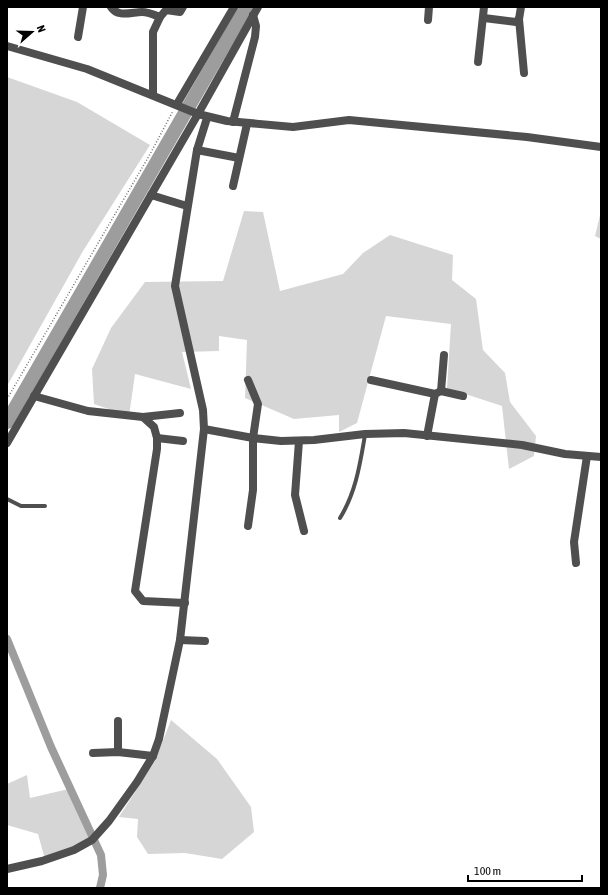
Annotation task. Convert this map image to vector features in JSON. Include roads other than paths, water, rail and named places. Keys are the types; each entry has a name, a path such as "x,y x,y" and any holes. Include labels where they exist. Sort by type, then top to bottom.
{"street":[{"path":"78,37 83,7"},
{"path":"111,7 115,11 123,14 147,12 160,17"},
{"path":"153,94 154,32 160,17 166,10 180,12 183,7"},
{"path":"178,105 234,7"},
{"path":"7,443 258,7"},
{"path":"428,20 429,7"},
{"path":"478,62 484,7"},
{"path":"521,7 519,19 524,73"},
{"path":"233,122 255,37 256,26 253,15"},
{"path":"484,18 515,22 519,19"},
{"path":"7,46 87,69 153,94 207,118 247,124 293,127 349,120 527,137 601,147"},
{"path":"7,869 42,861 74,850 94,839 137,782 153,756 159,739 180,640 204,429 203,410 175,286 197,150 207,118"},
{"path":"233,186 247,124"},
{"path":"197,150 239,158"},
{"path":"151,195 187,206"},
{"path":"427,436 438,393 444,355"},
{"path":"248,380 258,404 253,438 253,490 248,526"},
{"path":"371,380 438,393 464,396"},
{"path":"34,396 88,411 143,417 180,413"},
{"path":"143,417 152,423 157,438 135,591 143,601 185,603"},
{"path":"204,429 253,438 299,441 365,434 404,433 522,445 565,454 601,457"},
{"path":"157,438 183,441"},
{"path":"299,441 295,495 304,531"},
{"path":"576,564 574,542 587,456"},
{"path":"180,640 205,641"},
{"path":"118,722 118,752"},
{"path":"93,753 118,752 153,756"}],"lane":[{"path":"340,518 350,502 365,434"},
{"path":"7,499 21,506 45,506"}],"waterway":[{"path":"7,422 246,7"},
{"path":"7,639 51,747 101,855 103,875 100,888"}]}
